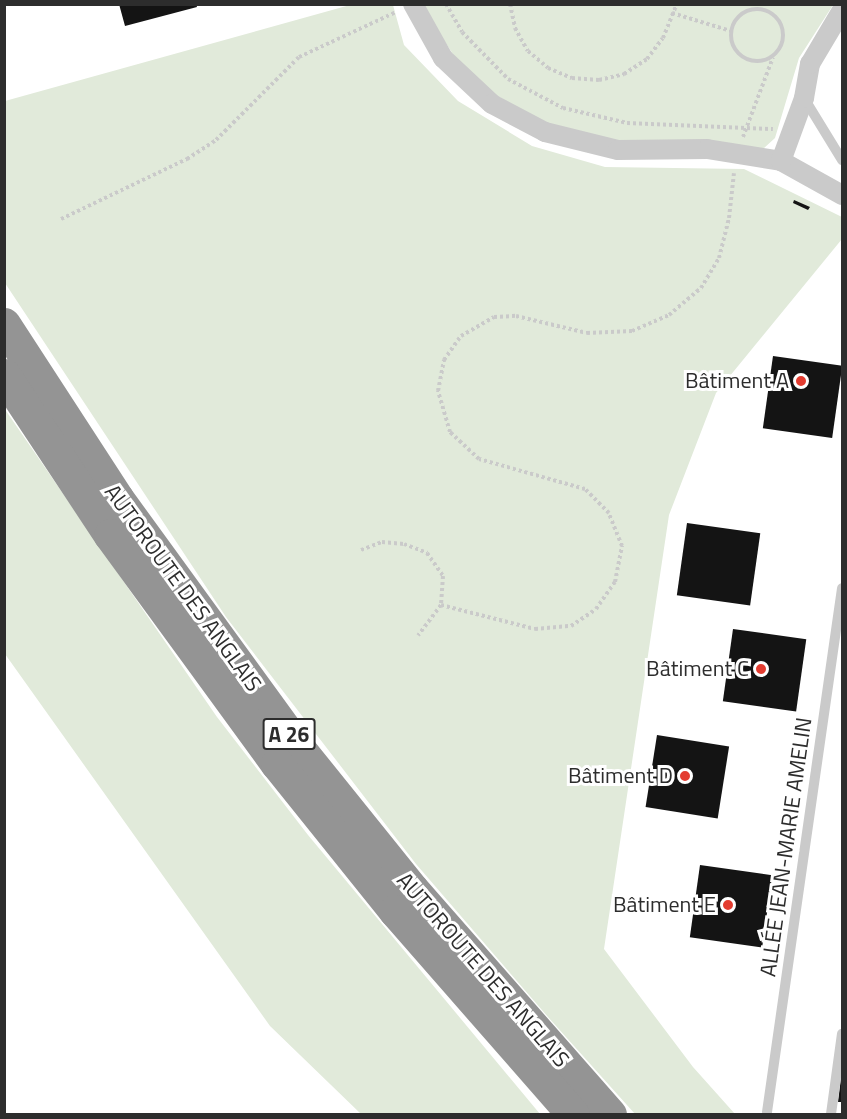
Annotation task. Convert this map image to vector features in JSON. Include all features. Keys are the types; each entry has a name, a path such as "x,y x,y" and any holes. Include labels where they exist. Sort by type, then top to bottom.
{"highway":[{"name":"AUTOROUTE DES ANGLAIS","path":"4,324 124,508 301,751 449,933 610,1114"},
{"name":"AUTOROUTE DES ANGLAIS","path":"4,375 110,535 278,764 395,911 573,1114"}],"street":[{"path":"413,4 443,58 492,104 545,132 618,150 706,150 782,161 843,195"},
{"path":"782,161 804,98 810,64 843,10"}],"lane":[{"path":"804,98 843,160"},
{"name":"ALLÉE JEAN-MARIE AMELIN","path":"767,1112 843,588"},
{"path":"831,1114 843,1034"}],"path":[{"path":"61,219 187,159 216,140 299,57 413,4"},
{"path":"446,4 462,32 508,79 563,108 627,123 775,129 790,136"},
{"path":"510,4 515,28 528,51 548,68 572,78 599,80 624,74 647,59 663,38 677,4"},
{"path":"672,4 672,13"},
{"path":"441,605 535,629 571,626 596,609 615,582 622,546 609,513 585,489 479,459 450,432 438,391 444,360 461,336 494,317 516,316 587,333 632,331 669,315 701,288 719,258 729,218 736,154 772,57 783,44 783,27 773,14 759,7 740,15 731,31 734,48 747,60 764,61 772,57"},
{"path":"672,13 731,31"},
{"path":"361,550 382,542 404,543 427,553 443,576 441,605 418,635"}],"green space":[{"path":"350,5 393,5 404,45 458,101 532,146 605,167 744,169 842,217 842,239 716,393 669,515 604,949 693,1067 735,1114 635,1114 548,1017 416,864 226,617 5,283 5,101"},
{"path":"421,5 833,5 799,58 775,138 763,149 619,144 550,127 496,95 460,65"},
{"path":"4,408 217,717 308,835 540,1114 361,1114 270,1026 5,654"}],"building":[{"path":"119,4 196,4 197,7 125,26"},
{"path":"794,200 810,207 808,210 793,203"},
{"name":"Bâtiment A","path":"773,356 842,366 832,438 763,428"},
{"path":"687,523 760,533 750,606 677,595"},
{"name":"Bâtiment C","path":"733,629 806,639 796,712 723,701"},
{"name":"Bâtiment D","path":"657,735 729,746 718,819 646,807"},
{"name":"Bâtiment E","path":"700,865 772,875 762,947 690,937"},
{"path":"841,1078 842,1102 838,1102"}],"place":[{"name":"Bâtiment A","path":"801,381"},
{"name":"Bâtiment C","path":"761,669"},
{"name":"Bâtiment D","path":"685,776"},
{"name":"Bâtiment E","path":"728,905"}]}
